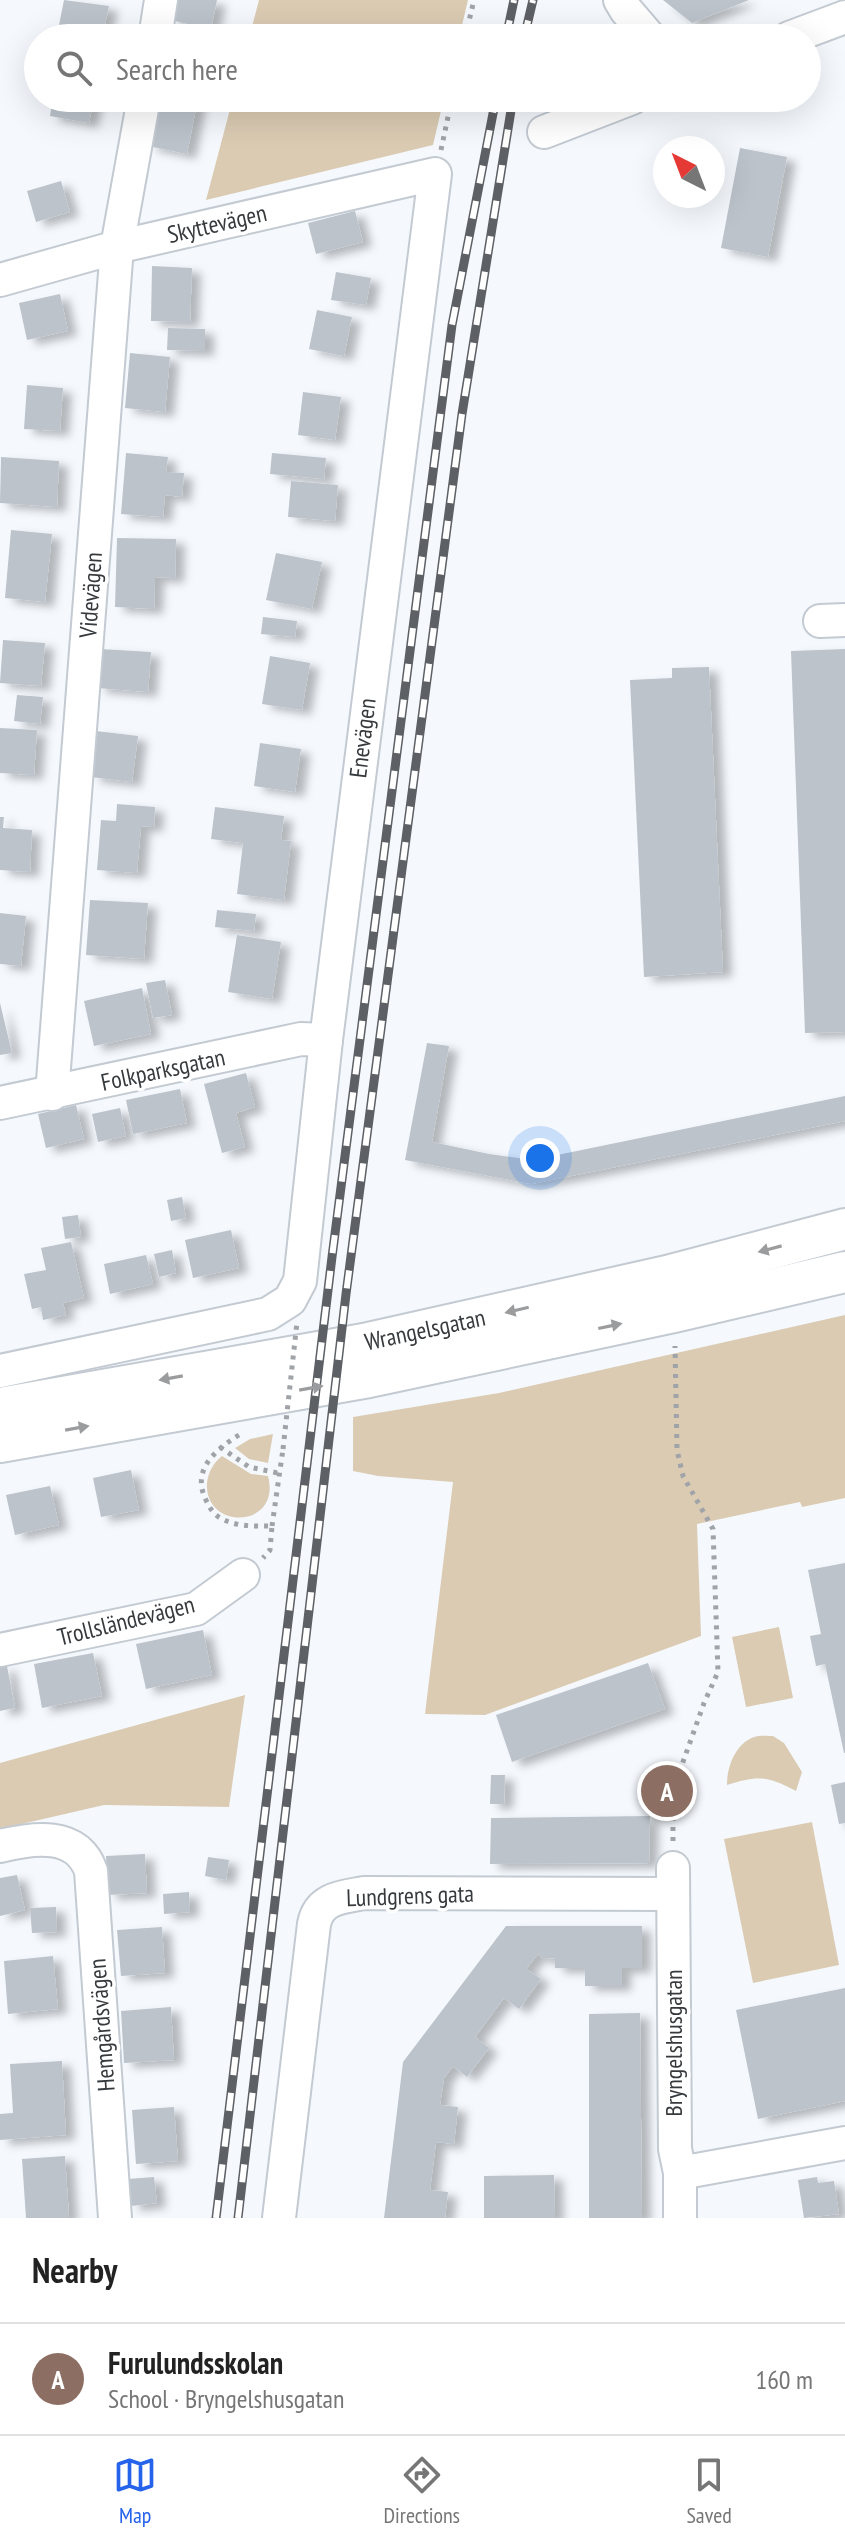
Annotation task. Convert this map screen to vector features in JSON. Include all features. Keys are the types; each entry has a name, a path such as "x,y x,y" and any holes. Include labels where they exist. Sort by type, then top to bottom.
{"main road":[{"name":"Wrangelsgatan","path":"0,1408 364,1344 667,1276 845,1229"},
{"name":"Wrangelsgatan","path":"0,1442 369,1377 845,1272"}],"street":[{"path":"157,24 161,0"},
{"path":"620,0 639,24"},
{"path":"821,26 845,17"},
{"name":"Videvägen","path":"52,1094 117,247 141,112"},
{"path":"544,132 596,112"},
{"name":"Skyttevägen","path":"0,280 117,247 435,174"},
{"name":"Enevägen","path":"293,1311 300,1281 326,1040 435,174"},
{"name":"Folkparksgatan","path":"0,1103 301,1039 326,1040"},
{"path":"0,1371 293,1311"},
{"name":"Trollsländevägen","path":"0,1650 196,1609 243,1575"},
{"name":"Hemgårdsvägen","path":"0,1846 50,1839 67,1843 87,1861 91,1871 115,2218"},
{"name":"Bryngelshusgatan","path":"673,1881 675,2149 680,2173 680,2218"},
{"name":"Lundgrens gata","path":"279,2218 314,1924 325,1904 337,1897 364,1893 673,1881"},
{"path":"680,2173 845,2143"}],"path":[{"path":"468,24 474,0"},
{"path":"435,174 449,112"},
{"path":"243,1575 270,1550 283,1449 293,1311"},
{"path":"660,1349 690,1342"},
{"path":"673,1881 673,1790 718,1672 713,1529 683,1476 677,1450 675,1346"},
{"path":"277,1424 292,1421"},
{"path":"248,1430 220,1447 205,1466 201,1477 202,1492 214,1514 245,1526 272,1526"},
{"path":"220,1447 249,1467 278,1473"}],"shaded area":[{"path":"259,0 468,0 462,24 253,24"},
{"path":"229,112 441,112 433,145 206,200"},
{"path":"845,1315 845,1498 802,1507 800,1502 697,1524 701,1636 485,1715 425,1714 453,1482 353,1471 353,1417 499,1393"},
{"path":"273,1434 268,1463 249,1459 235,1448 250,1439"},
{"path":"222,1456 251,1474 268,1476 269,1493 264,1506 254,1514 229,1516 217,1510 209,1499 209,1475"},
{"path":"779,1627 793,1698 746,1707 732,1637"},
{"path":"245,1695 229,1807 104,1805 0,1829 0,1763"},
{"path":"756,1736 773,1736 784,1743 802,1772 796,1791 762,1779 727,1785 731,1764 742,1745"},
{"path":"812,1822 839,1965 753,1983 724,1839"}],"building":[{"path":"64,0 109,6 105,24 59,24"},
{"path":"175,0 217,0 212,24 170,20"},
{"path":"663,0 749,0 692,23"},
{"path":"51,112 91,112 89,123 50,116"},
{"path":"154,112 195,112 187,154 148,146"},
{"path":"740,148 787,157 768,257 721,248"},
{"path":"61,181 70,212 36,222 27,191"},
{"path":"355,211 363,242 316,254 308,223"},
{"path":"152,266 192,268 190,322 151,321"},
{"path":"336,272 371,278 366,305 331,300"},
{"path":"60,294 68,331 27,340 19,303"},
{"path":"317,310 352,317 344,356 309,349"},
{"path":"168,328 205,329 205,351 167,350"},
{"path":"130,353 170,357 165,412 125,408"},
{"path":"27,385 63,388 60,431 24,429"},
{"path":"303,392 341,397 335,440 298,435"},
{"path":"126,453 168,457 166,472 184,473 182,497 165,495 163,517 121,514"},
{"path":"272,453 326,458 324,479 270,474"},
{"path":"1,457 59,461 57,507 0,503"},
{"path":"291,481 338,485 335,521 288,517"},
{"path":"11,530 52,534 45,602 5,598"},
{"path":"117,538 176,539 175,578 155,577 154,609 115,607"},
{"path":"276,553 322,562 312,609 266,600"},
{"path":"263,617 297,621 295,637 261,634"},
{"path":"3,640 45,643 41,686 0,683"},
{"path":"100,649 151,652 148,692 97,688"},
{"path":"845,649 845,1032 805,1033 791,651"},
{"path":"270,656 310,663 302,710 262,704"},
{"path":"709,667 723,972 644,977 630,680 672,678 672,668"},
{"path":"17,695 43,697 40,724 14,721"},
{"path":"0,728 37,730 34,775 0,773"},
{"path":"96,731 138,736 132,782 91,777"},
{"path":"260,743 301,749 295,792 254,786"},
{"path":"117,804 155,807 154,827 141,826 137,873 97,870 101,820 116,821"},
{"path":"215,807 284,816 281,840 291,841 284,900 237,894 243,843 211,839"},
{"path":"0,817 4,817 3,828 32,830 30,872 0,870"},
{"path":"90,900 148,903 144,959 86,955"},
{"path":"217,910 256,914 254,931 215,927"},
{"path":"0,913 26,916 21,966 0,964"},
{"path":"237,935 281,942 272,999 228,992"},
{"path":"165,980 172,1015 153,1018 146,983"},
{"path":"142,988 151,1034 94,1046 84,1001"},
{"path":"0,1003 12,1053 0,1055"},
{"path":"427,1043 449,1046 432,1142 489,1154 533,1160 845,1096 845,1121 531,1184 405,1160"},
{"path":"246,1073 255,1107 236,1113 245,1147 222,1153 204,1084"},
{"path":"180,1089 187,1123 133,1134 126,1100"},
{"path":"76,1105 84,1139 46,1148 38,1114"},
{"path":"120,1108 126,1136 98,1142 92,1114"},
{"path":"182,1197 186,1218 171,1221 167,1200"},
{"path":"78,1215 81,1237 65,1239 62,1217"},
{"path":"231,1230 239,1268 193,1278 185,1240"},
{"path":"71,1242 84,1298 63,1303 66,1315 43,1320 41,1307 32,1309 24,1274 46,1270 41,1248"},
{"path":"172,1250 176,1273 159,1277 154,1254"},
{"path":"146,1255 153,1284 110,1294 104,1264"},
{"path":"131,1470 139,1510 101,1517 93,1478"},
{"path":"50,1486 59,1525 15,1535 6,1495"},
{"path":"845,1563 844,1753 825,1664 816,1666 810,1636 821,1634 808,1570"},
{"path":"203,1630 212,1675 146,1689 136,1644"},
{"path":"93,1653 102,1696 42,1708 34,1664"},
{"path":"648,1663 665,1709 512,1762 496,1715"},
{"path":"7,1666 15,1708 0,1711 0,1667"},
{"path":"491,1775 505,1775 504,1804 490,1804"},
{"path":"845,1782 845,1823 839,1824 831,1785"},
{"path":"650,1816 649,1863 490,1864 491,1818"},
{"path":"145,1854 147,1893 108,1895 106,1856"},
{"path":"208,1857 229,1860 226,1880 205,1876"},
{"path":"17,1875 25,1910 0,1916 0,1878"},
{"path":"189,1892 190,1912 164,1914 163,1894"},
{"path":"56,1907 57,1932 32,1933 30,1908"},
{"path":"506,1926 642,1926 642,1968 622,1968 622,1986 585,1986 585,1968 555,1968 555,1958 543,1959 538,1954 526,1969 541,1979 519,2009 504,1998 475,2037 489,2048 467,2077 453,2066 444,2078 440,2105 458,2107 454,2144 436,2142 430,2190 448,2192 445,2218 384,2218 403,2062"},
{"path":"162,1927 165,1973 121,1976 117,1930"},
{"path":"53,1956 58,2009 8,2014 4,1961"},
{"path":"845,1988 845,2101 758,2119 736,2010"},
{"path":"171,2007 174,2060 124,2063 121,2011"},
{"path":"640,2013 642,2218 589,2218 589,2014"},
{"path":"62,2061 66,2135 0,2140 0,2114 13,2113 10,2064"},
{"path":"174,2107 178,2161 136,2164 132,2110"},
{"path":"65,2156 69,2218 26,2218 22,2159"},
{"path":"554,2175 555,2218 484,2218 484,2176"},
{"path":"154,2177 157,2203 131,2206 128,2179"},
{"path":"817,2177 818,2183 834,2181 839,2214 804,2218 798,2180"}],"railway":[{"path":"509,24 514,0"},
{"path":"527,24 533,0"},
{"path":"216,2218 332,1257 452,325 493,112"},
{"path":"238,2218 346,1294 462,414 511,112"}],"place":[{"name":"Furulundsskolan","path":"667,1791"}]}
